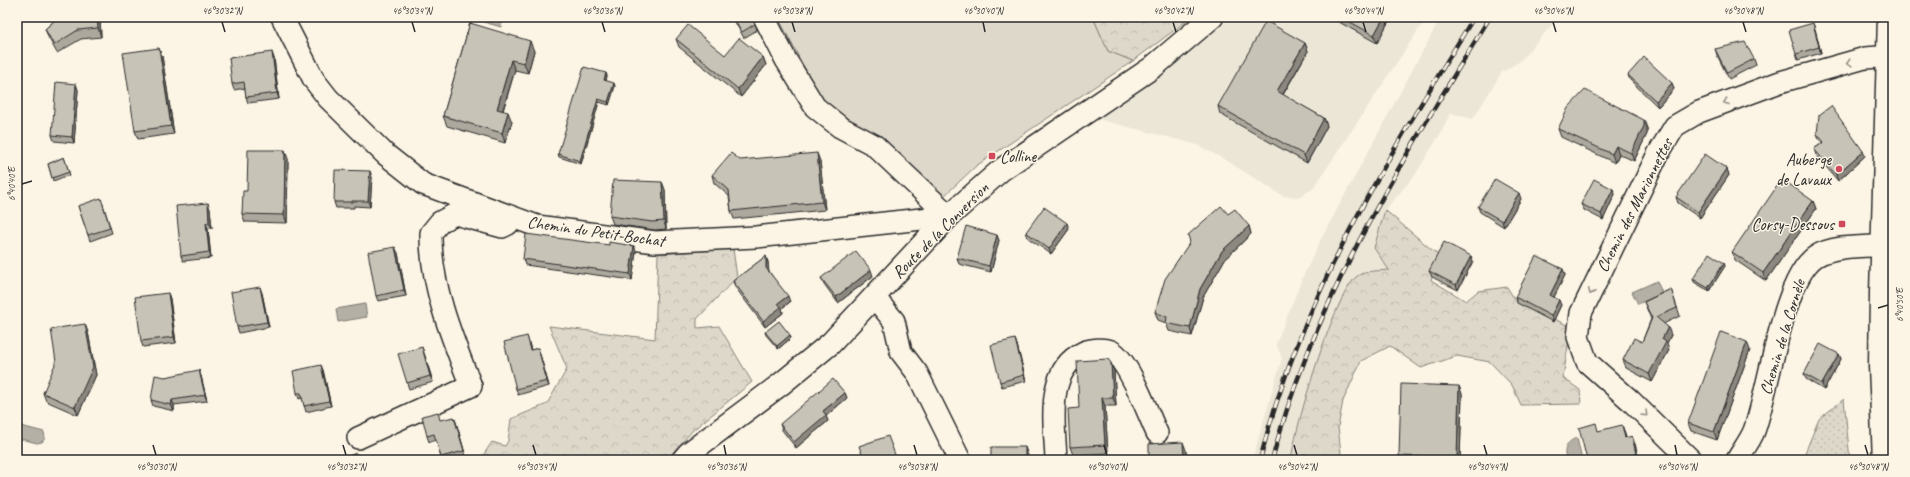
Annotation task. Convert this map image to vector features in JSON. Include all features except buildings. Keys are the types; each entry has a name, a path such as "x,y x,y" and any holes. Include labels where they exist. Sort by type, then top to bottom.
{"main road":[{"name":"Route de la Conversion","path":"689,458 831,343 875,298 949,216 1001,170 1153,67 1212,17"},
{"path":"1884,460 1880,366 1887,245 1890,57 1889,17"}],"street":[{"name":"Chemin du Petit-Bochat","path":"282,17 314,80 333,104 385,154 423,184 537,226 655,242 756,237 949,216"},
{"path":"764,17 786,60 815,107 840,127 874,145 949,216"},
{"name":"Chemin des Marionnettes","path":"1691,460 1631,401 1587,362 1578,337 1581,313 1658,154 1675,126 1699,112 1780,82 1865,58 1890,57"},
{"path":"358,438 471,386 447,321 437,283 430,246 430,233 440,222 455,214 502,228 516,219"},
{"name":"Chemin de la Cornèle","path":"1737,460 1753,431 1784,318 1795,284 1805,267 1815,257 1834,250 1887,245"},
{"path":"875,298 894,321 901,352 917,373 960,460"},
{"path":"1056,460 1054,398 1057,386 1066,366 1075,357 1086,351 1112,351 1127,368 1157,433"}],"shaded area":[{"path":"466,17 503,17 501,27"},
{"path":"1212,17 1427,17 1313,189 1298,197 1283,196 1224,159 1195,144 1081,115"},
{"path":"1441,17 1559,17 1519,62 1502,72 1473,119 1450,113 1442,131 1415,175 1385,210 1389,270 1368,272 1356,278 1347,288 1317,365 1293,441 1291,460 1252,460 1282,358 1276,344 1302,279 1322,237"},
{"path":"1657,281 1662,293 1638,304 1632,292"},
{"path":"365,304 367,317 338,322 336,309"},
{"path":"17,425 44,432 45,438 42,442 37,443 17,438"},
{"path":"1577,438 1582,460 1566,460 1566,446 1570,441"}],"green space":[{"path":"778,17 1043,17 1045,19 1049,17 1093,17 1108,51 1133,61 976,166 944,196 916,175 881,137 834,111 818,94"},
{"path":"1093,17 1192,17 1133,61 1108,51"},
{"path":"1385,210 1438,255 1431,280 1466,301 1478,291 1507,287 1515,300 1571,327 1563,378 1580,390 1581,404 1521,405 1512,385 1490,362 1457,356 1421,368 1390,346 1361,361 1343,401 1338,427 1341,453 1334,460 1291,460 1307,393 1316,364 1326,335 1347,290 1356,277 1363,273 1389,270 1374,248"},
{"path":"733,249 737,277 697,319 697,328 719,326 752,382 693,430 666,460 480,460 492,442 505,446 508,441 511,419 547,404 567,369 549,326 655,339 658,254"},
{"path":"1844,399 1850,460 1802,460 1819,419"}],"railway":[{"path":"1260,460 1277,400 1298,342 1323,285 1379,176 1474,17"},
{"path":"1272,460 1290,400 1312,342 1364,231 1425,123 1490,17"}],"place":[{"name":"Colline","path":"992,156"},
{"name":"Auberge de Lavaux","path":"1839,169"},
{"name":"Corsy-Dessous","path":"1842,224"}]}
